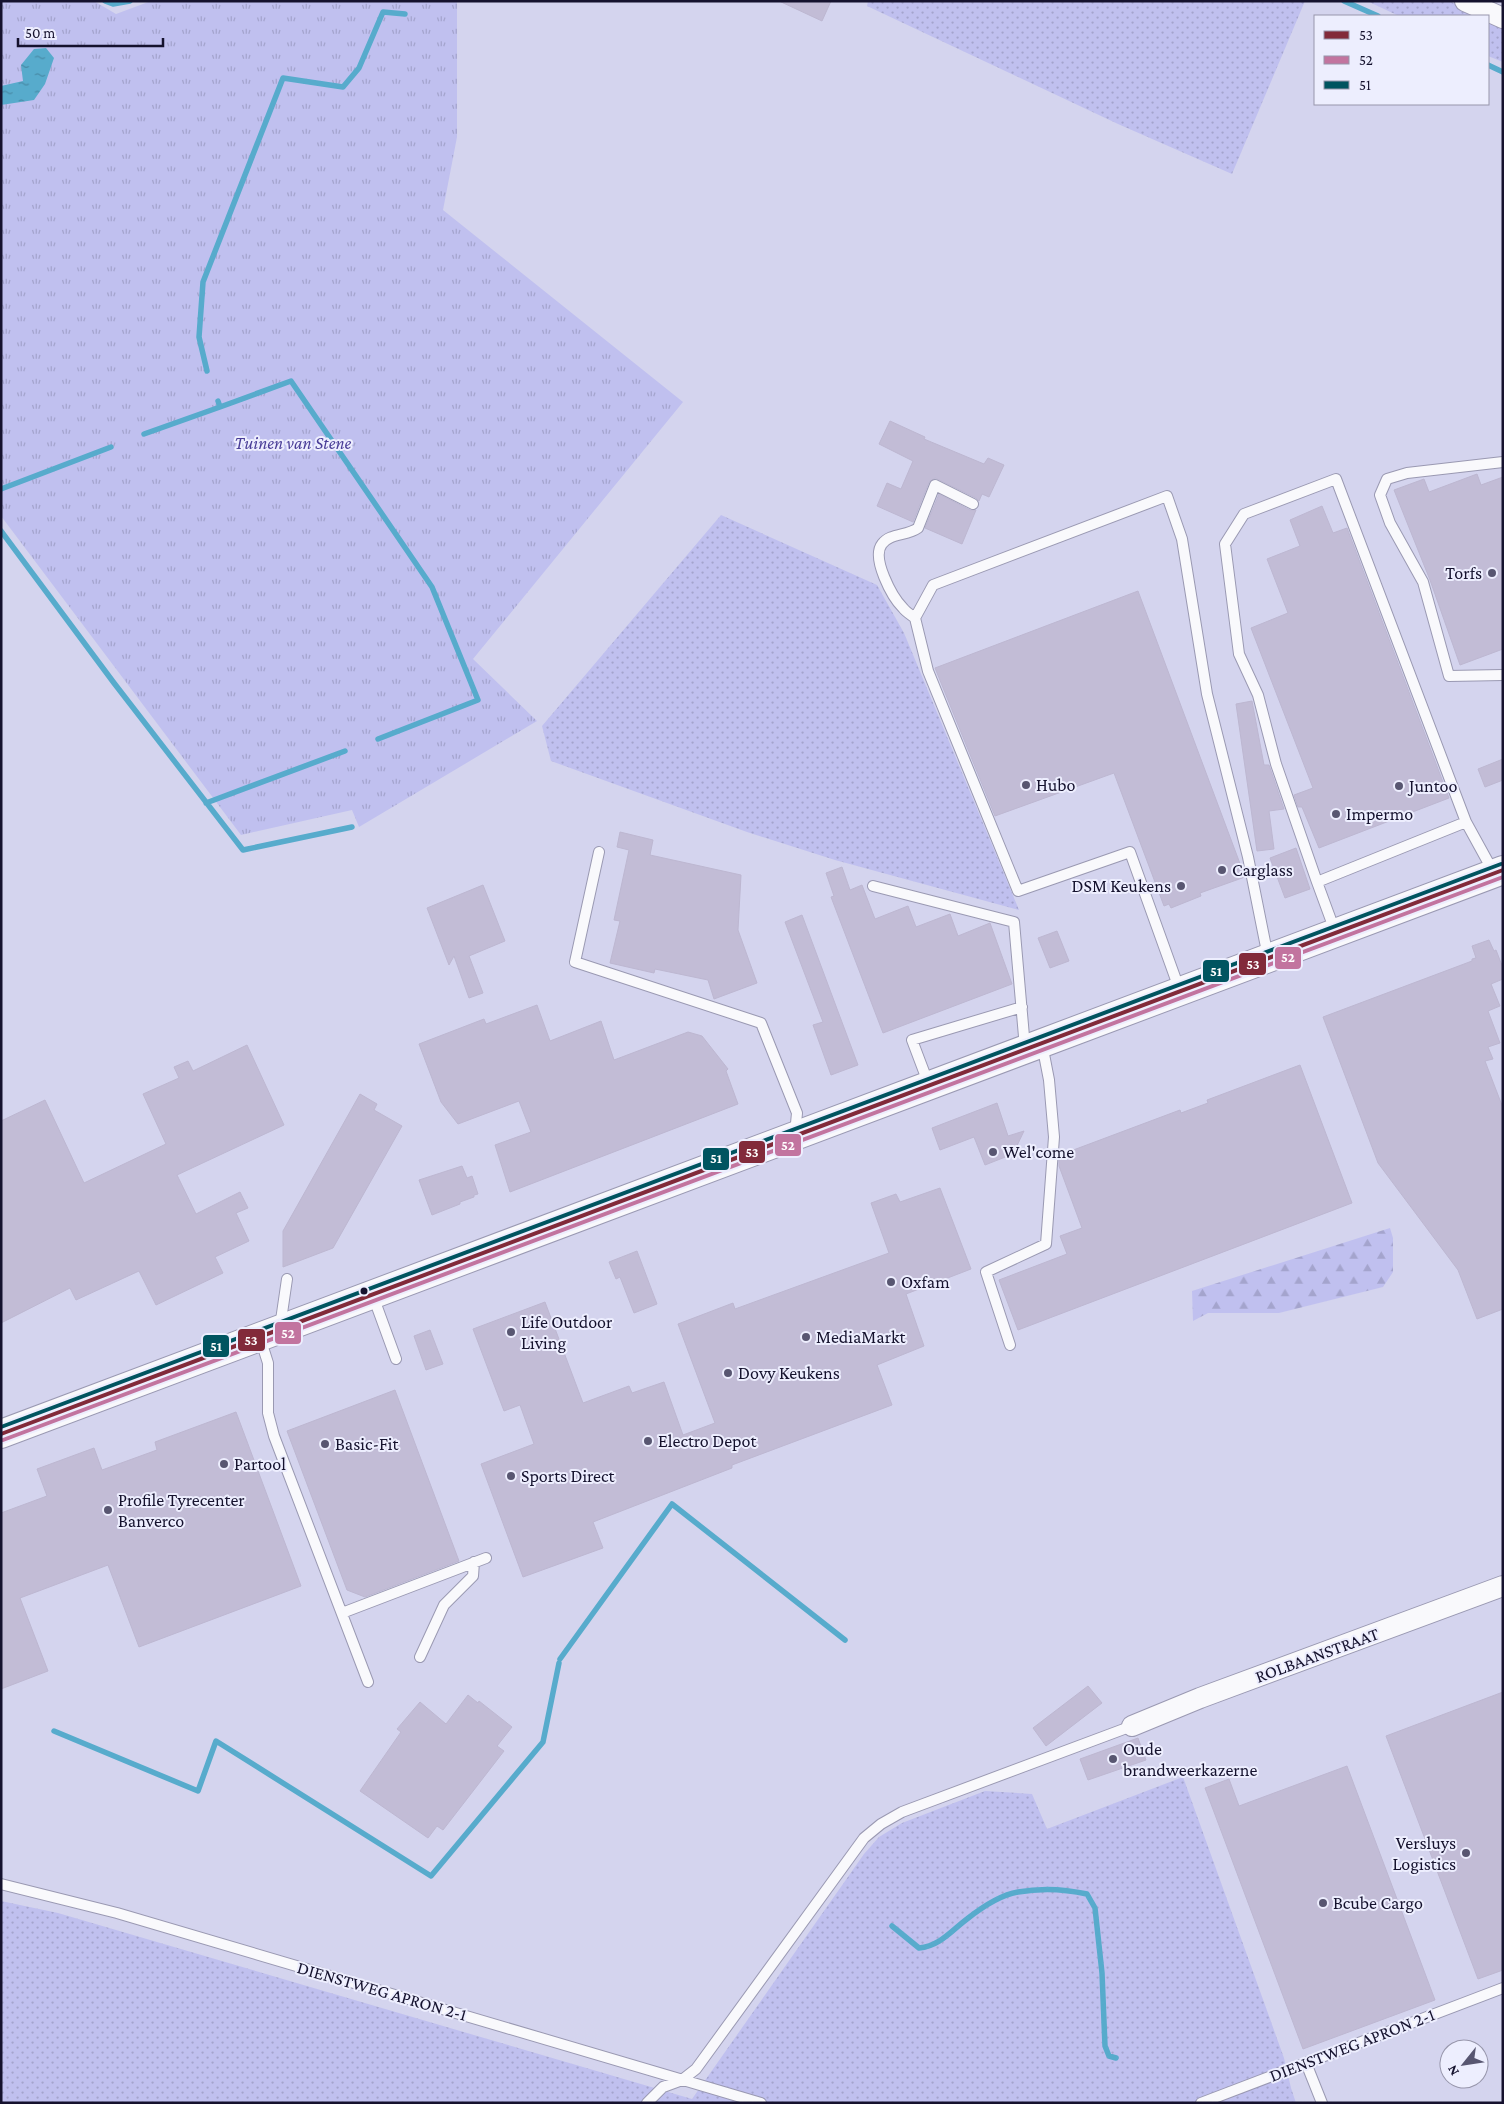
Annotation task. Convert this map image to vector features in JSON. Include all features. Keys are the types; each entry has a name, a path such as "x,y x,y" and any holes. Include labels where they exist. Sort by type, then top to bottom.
{"main road":[{"path":"1,1434 1498,872"}],"street":[{"path":"1465,1 1503,18"},
{"name":"ROLBAANSTRAAT","path":"1132,1726 1200,1698 1503,1586"}],"lane":[{"path":"1503,462 1407,473 1387,479 1380,495 1390,523 1423,582 1449,676 1503,675"},
{"path":"1335,933 1276,764 1258,695 1239,654 1225,544 1244,514 1336,479 1466,822 1498,872"},
{"path":"973,504 935,485 918,528 912,533 889,538 881,544 878,552 880,567 903,608 915,618 928,671 1018,891 1130,852 1180,991"},
{"path":"915,618 932,585 1167,496 1182,539 1207,694 1248,857 1268,958"},
{"path":"1317,882 1466,822"},
{"path":"599,852 575,962 761,1023 796,1113 795,1135"},
{"path":"873,886 1014,922 1022,1007 1034,1046 1048,1080 1054,1137 1046,1244 986,1272 1010,1345"},
{"path":"929,1085 912,1040 1022,1007"},
{"path":"287,1279 270,1334 268,1413 274,1436 368,1682"},
{"path":"372,1295 396,1359"},
{"path":"342,1613 486,1558"},
{"path":"420,1657 444,1605 473,1576 474,1562"},
{"path":"647,2103 663,2087 682,2080 696,2069 864,1838 881,1824 910,1808 1132,1726"},
{"name":"DIENSTWEG APRON 2-1","path":"1,1884 117,1913 761,2103"},
{"name":"DIENSTWEG APRON 2-1","path":"1201,2103 1503,1988"},
{"path":"1306,2063 1322,2103"}],"green space":[{"name":"Tuinen van Stene","path":"1,1 94,1 116,14 151,1 457,1 457,137 443,210 683,402 473,659 537,721 359,827 352,810 241,835 1,516"},
{"path":"868,1 1305,1 1232,174 1118,124 867,6"},
{"path":"1367,1 1449,1 1480,15 1397,15"},
{"path":"1489,19 1503,25 1503,62 1489,56"},
{"path":"721,515 877,585 904,633 1019,910 835,860 747,832 551,761 542,726"},
{"path":"1390,1228 1393,1238 1393,1272 1383,1287 1279,1313 1208,1313 1193,1321 1192,1291"},
{"path":"1183,1777 1284,2058 1296,2103 1,2103 1,1901 58,1913 692,2099 864,1854 879,1837 902,1823 985,1791 1032,1794 1047,1829"}],"water":[{"path":"46,48 54,58 45,84 34,100 1,105 1,86 23,81 21,65 34,49"}],"building":[{"path":"779,1 831,1 822,21"},
{"path":"890,421 925,437 924,439 984,464 988,458 1004,465 989,497 982,494 979,501 935,478 929,482 913,522 877,506 887,483 901,489 913,461 879,444"},
{"path":"1477,474 1481,485 1503,477 1503,649 1460,665 1430,580 1394,490 1424,479 1429,492"},
{"path":"939,494 970,510 976,510 962,544 925,528"},
{"path":"1322,506 1333,533 1347,528 1449,798 1319,848 1302,807 1298,807 1294,795 1313,788 1251,628 1288,613 1267,559 1300,546 1290,520"},
{"path":"1138,591 1245,877 1200,893 1201,896 1171,908 1169,904 1164,906 1114,773 995,816 935,668"},
{"path":"1252,701 1264,765 1269,765 1284,809 1269,811 1274,849 1257,851 1236,704"},
{"path":"1503,759 1503,780 1485,787 1478,769"},
{"path":"620,832 653,840 650,855 741,875 738,930 757,983 714,999 708,980 655,969 654,973 610,963 620,921 614,920 629,850 617,847"},
{"path":"1296,848 1310,889 1285,898 1270,858"},
{"path":"842,867 850,890 862,885 875,919 908,906 916,927 950,914 958,936 990,923 1012,984 883,1033 831,897 834,896 826,873"},
{"path":"483,885 505,941 469,956 483,993 469,998 454,956 449,965 427,908"},
{"path":"802,915 858,1065 831,1075 813,1025 823,1022 785,922"},
{"path":"1057,931 1069,961 1050,968 1038,938"},
{"path":"1489,940 1494,951 1496,950 1503,968 1503,979 1491,984 1500,1006 1488,1011 1500,1043 1488,1047 1493,1059 1485,1061 1503,1108 1503,1309 1477,1319 1458,1270 1378,1163 1323,1017 1472,961 1472,959 1476,958 1472,946"},
{"path":"537,1005 550,1041 601,1021 614,1060 688,1032 702,1036 728,1069 726,1071 738,1104 510,1192 495,1145 531,1132 519,1101 458,1124 441,1102 419,1044 484,1019 486,1024"},
{"path":"247,1045 284,1125 177,1175 196,1214 240,1192 248,1208 236,1213 249,1241 215,1257 223,1273 156,1305 139,1271 76,1300 70,1288 1,1323 1,1121 45,1100 84,1183 166,1144 143,1094 179,1078 174,1067 188,1061 193,1071"},
{"path":"1300,1065 1352,1203 1018,1330 999,1280 1067,1254 1060,1236 1082,1228 1059,1166 1059,1159 1062,1158 1060,1155 1180,1110 1181,1113 1208,1103 1207,1100"},
{"path":"360,1094 377,1104 374,1110 402,1126 333,1248 283,1267 283,1231"},
{"path":"997,1103 1008,1136 1024,1131 1013,1154 985,1165 974,1137 940,1150 932,1128"},
{"path":"462,1166 467,1178 472,1176 478,1194 460,1202 460,1204 432,1215 419,1180"},
{"path":"940,1188 971,1269 906,1294 924,1346 877,1365 892,1405 732,1465 732,1468 593,1522 603,1548 523,1577 481,1464 534,1444 520,1405 504,1411 473,1329 545,1302 583,1403 629,1386 632,1393 664,1382 683,1435 715,1423 678,1324 733,1303 735,1309 889,1253 871,1203 896,1194 900,1202"},
{"path":"637,1251 657,1304 634,1313 620,1277 616,1279 609,1262"},
{"path":"430,1330 443,1364 426,1370 414,1336"},
{"path":"395,1390 459,1561 365,1597 347,1590 287,1431"},
{"path":"236,1412 301,1586 139,1647 108,1565 20,1598 48,1671 1,1689 1,1513 47,1496 37,1469 94,1448 102,1470 157,1450 155,1442"},
{"path":"1088,1686 1102,1703 1046,1746 1033,1728"},
{"name":"Versluys Logistics","path":"1503,1692 1503,1970 1478,1979 1386,1736"},
{"path":"468,1695 478,1703 479,1701 512,1727 497,1746 504,1751 443,1830 437,1826 428,1838 360,1791 401,1732 397,1729 420,1702 446,1724"},
{"name":"Oude brandweerkazerne","path":"1138,1738 1146,1760 1088,1780 1080,1759"},
{"name":"Bcube Cargo","path":"1347,1766 1435,2000 1303,2049 1205,1788 1229,1779 1239,1806"}],"waterway":[{"path":"105,1 113,4 130,1"},
{"path":"1344,1 1376,15"},
{"path":"207,371 199,337 203,282 283,78 343,87 359,68 383,12 405,14"},
{"path":"1489,65 1503,72"},
{"path":"218,401 220,407 291,381 432,587 478,700 378,739"},
{"path":"144,434 220,407"},
{"path":"1,489 111,447"},
{"path":"1,531 114,683 243,850 352,827"},
{"path":"206,803 345,751"},
{"path":"560,1659 672,1504 845,1640"},
{"path":"54,1731 198,1791 216,1741 431,1876 543,1742 559,1663"},
{"path":"892,1926 919,1948 926,1947 945,1937 985,1906 1011,1894 1044,1890 1061,1890 1087,1894 1095,1908 1102,1973 1105,2046 1109,2056 1116,2058"}],"transit line":[{"name":"51","path":"1,1427 1501,864"},
{"name":"53","path":"1,1434 1503,870"},
{"name":"52","path":"3,1440 1503,877"}],"place":[{"name":"Torfs","path":"1492,573"},
{"name":"Hubo","path":"1026,785"},
{"name":"Juntoo","path":"1399,786"},
{"name":"Impermo","path":"1336,814"},
{"name":"Carglass","path":"1222,870"},
{"name":"DSM Keukens","path":"1181,886"},
{"name":"Wel'come","path":"993,1152"},
{"name":"Oxfam","path":"891,1282"},
{"name":"Life Outdoor Living","path":"511,1332"},
{"name":"MediaMarkt","path":"806,1337"},
{"name":"Dovy Keukens","path":"728,1373"},
{"name":"Electro Depot","path":"648,1441"},
{"name":"Basic-Fit","path":"325,1444"},
{"name":"Partool","path":"224,1464"},
{"name":"Sports Direct","path":"511,1476"},
{"name":"Profile Tyrecenter Banverco","path":"108,1510"},
{"name":"Oude brandweerkazerne","path":"1113,1759"},
{"name":"Versluys Logistics","path":"1466,1853"},
{"name":"Bcube Cargo","path":"1323,1903"}]}
